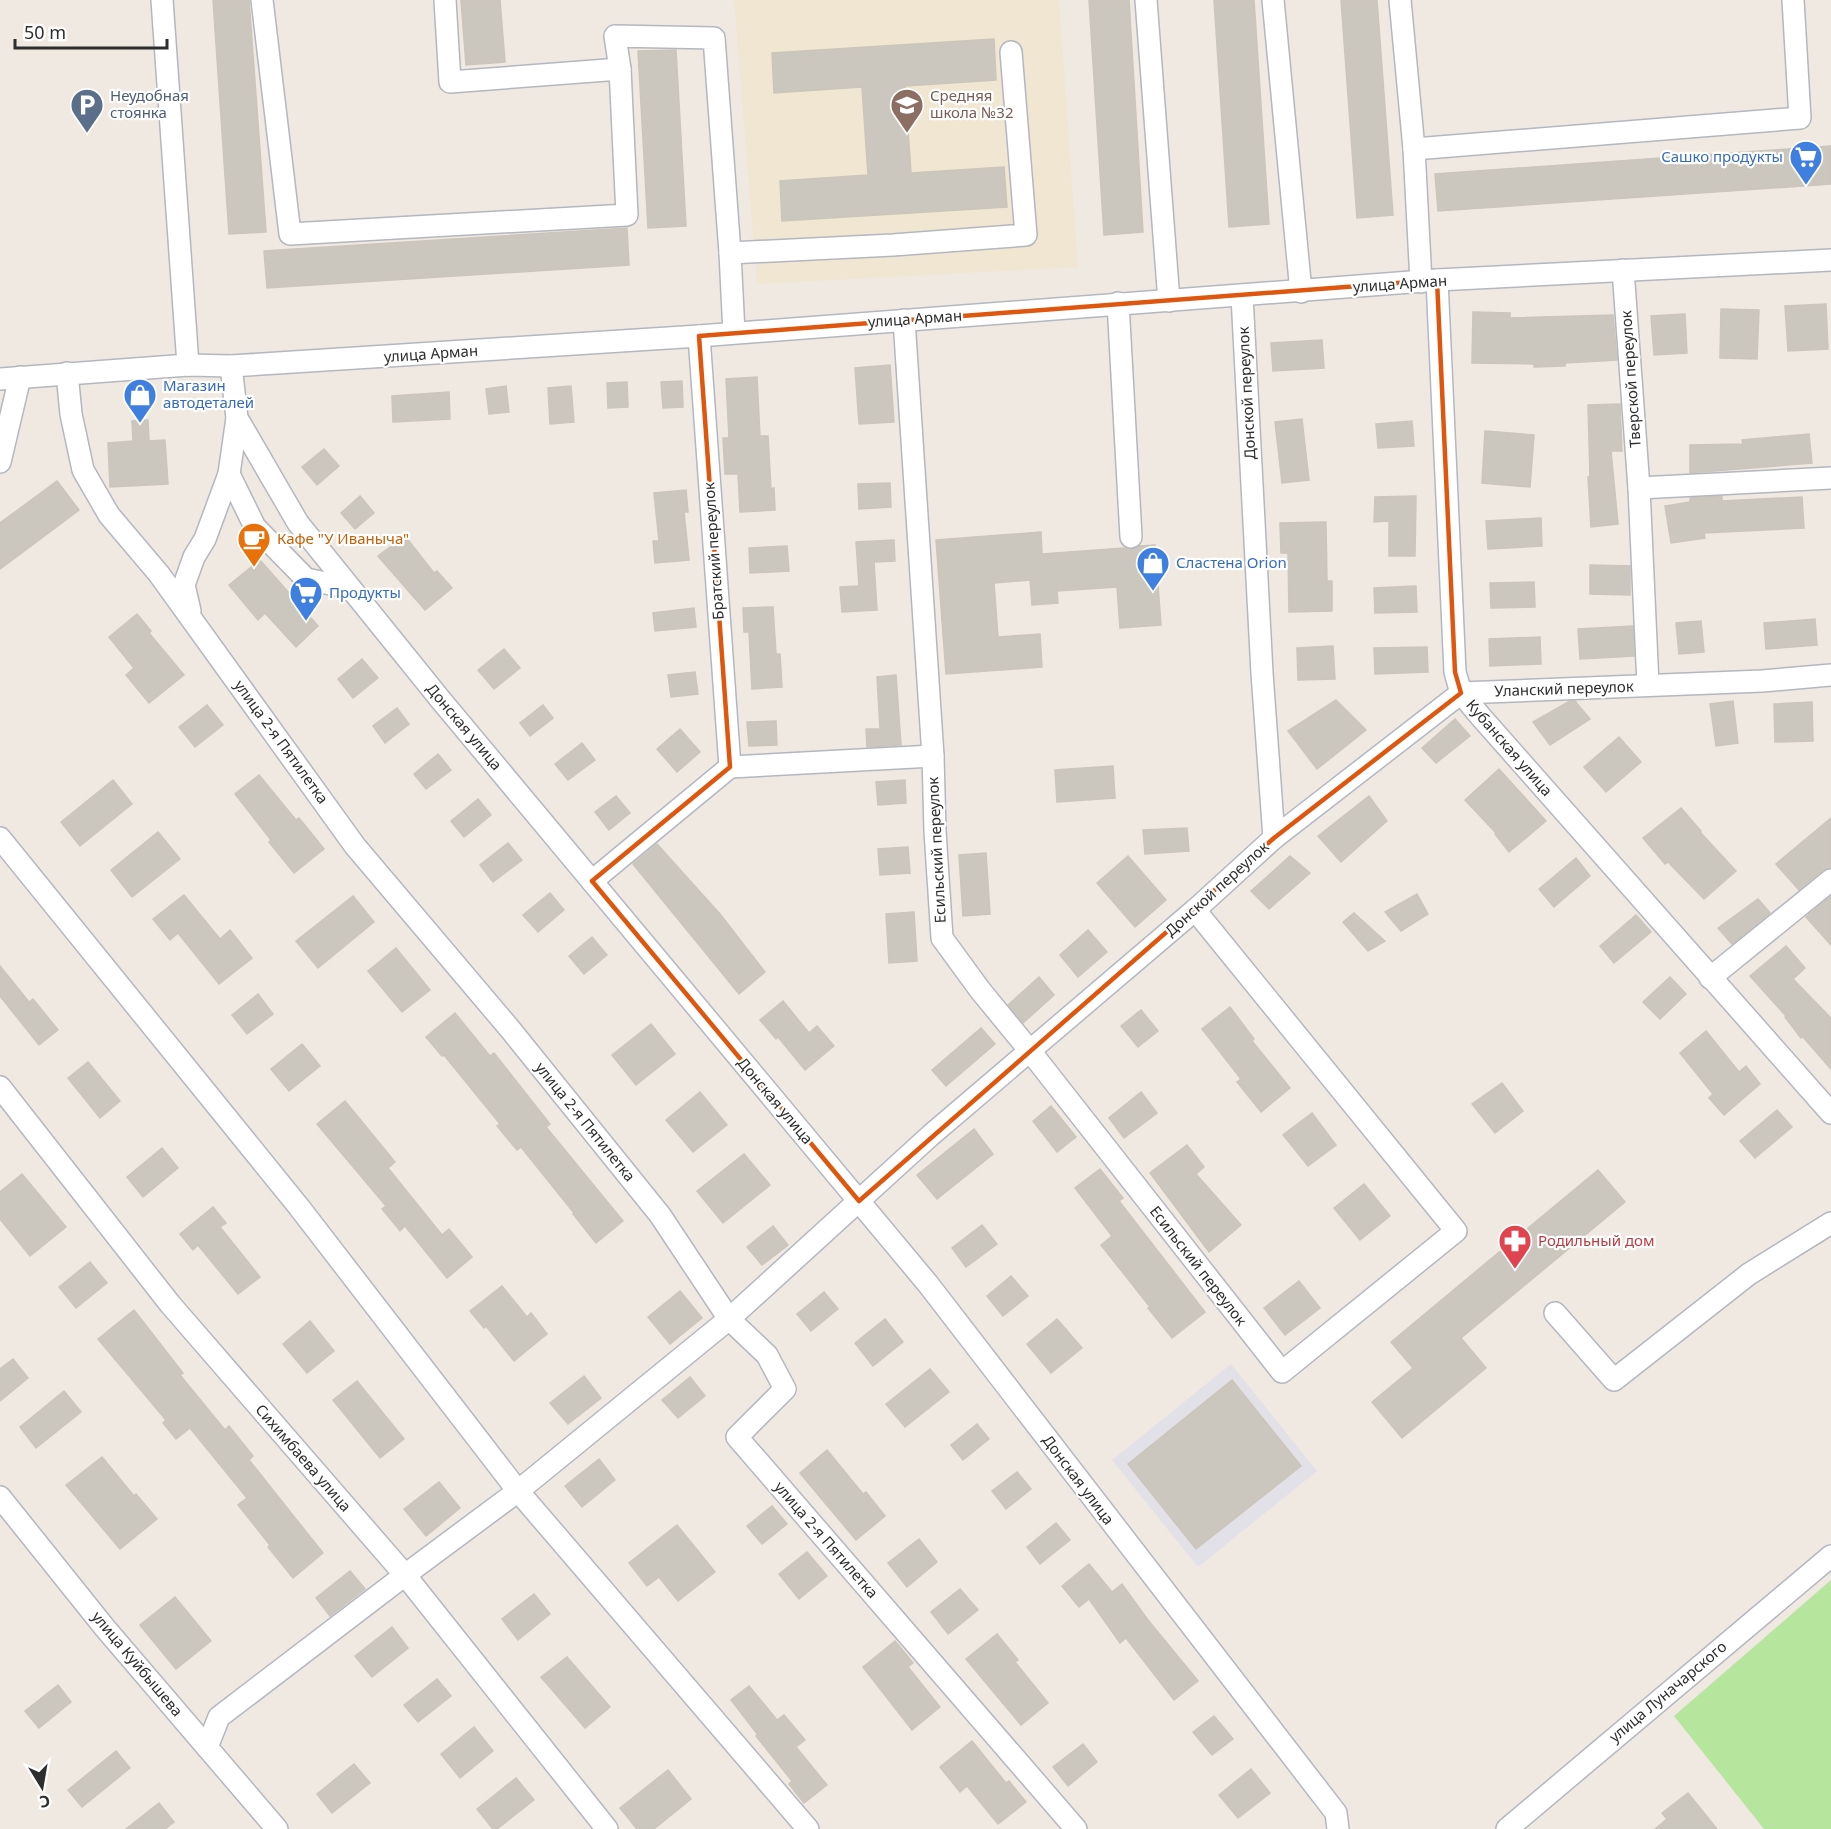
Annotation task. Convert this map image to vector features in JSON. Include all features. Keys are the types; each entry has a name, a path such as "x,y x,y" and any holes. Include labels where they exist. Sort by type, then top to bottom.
{"street":[{"path":"162,0 188,365"},
{"path":"262,0 291,234 627,215 620,69 615,36 714,38 734,333"},
{"path":"445,0 450,81 620,69"},
{"path":"1146,0 1169,301"},
{"path":"1273,0 1300,292"},
{"name":"Кубанская улица","path":"1400,0 1429,281 1455,672 1461,693 1831,1113"},
{"path":"1414,149 1800,118 1793,0"},
{"path":"730,253 893,245 1026,235 1011,51"},
{"name":"улица Арман","path":"10,378 188,365 231,366 699,336 1429,281 1831,260"},
{"name":"Тверской переулок","path":"1623,270 1639,488 1648,685"},
{"name":"Донской переулок","path":"207,1746 219,1717 518,1491 729,1319 931,1135 1195,910 1274,838 1261,662 1242,296"},
{"path":"1118,303 1131,537"},
{"name":"Есильский переулок","path":"904,320 933,756 942,938 980,990 1282,1372 1456,1231 1195,910"},
{"name":"Братский переулок","path":"699,336 730,766"},
{"name":"Донская улица","path":"231,366 237,418 298,523 592,881 928,1284 1336,1813 1338,1829"},
{"name":"улица 2-я Пятилетка","path":"67,373 71,414 83,470 110,514 159,574 355,846 510,1029 660,1215 729,1319 767,1356 785,1389 737,1437 1076,1829"},
{"path":"0,462 10,378"},
{"path":"191,618 184,585 194,557 205,539 229,474 237,418"},
{"path":"229,474 255,527 306,579 350,588"},
{"path":"1639,488 1831,478"},
{"name":"Уланский переулок","path":"1461,693 1762,681 1831,675"},
{"path":"1274,838 1461,693"},
{"path":"592,881 730,766 933,756"},
{"path":"0,838 299,1207 518,1491 808,1829"},
{"path":"1710,978 1831,880"},
{"name":"Сихимбаева улица","path":"0,1087 170,1304 405,1575 607,1829"},
{"path":"1555,1313 1614,1380 1749,1274 1831,1223"},
{"name":"улица Куйбышева","path":"0,1497 105,1628 277,1829"},
{"name":"улица Луначарского","path":"1507,1829 1831,1556"}],"highlighted area":[{"path":"1437,280 1455,672 1461,693 1274,838 859,1201 592,881 730,767 699,336"}],"shaded area":[{"name":"Средняя школа №32","path":"734,0 1059,0 1078,267 757,284"},
{"path":"1231,1364 1317,1471 1198,1567 1112,1460"}],"green space":[{"path":"1831,1580 1831,1829 1764,1829 1674,1716"}],"building":[{"path":"213,0 249,0 266,232 229,234"},
{"path":"461,0 500,0 505,62 466,65"},
{"path":"1089,0 1129,0 1143,232 1104,235"},
{"path":"1214,0 1254,0 1269,224 1229,227"},
{"path":"1341,0 1377,0 1393,215 1357,218"},
{"path":"994,39 996,80 905,86 911,173 1004,167 1007,207 782,221 780,181 868,175 862,87 774,93 772,53"},
{"path":"676,50 686,226 648,228 638,51"},
{"path":"1831,146 1831,184 1438,211 1435,174"},
{"path":"627,228 629,265 267,288 264,251"},
{"path":"1826,304 1828,349 1788,351 1785,306"},
{"path":"1721,309 1759,310 1757,359 1720,358"},
{"path":"1473,312 1510,313 1510,318 1613,315 1617,360 1534,367 1534,364 1472,363"},
{"path":"1685,314 1687,353 1654,355 1651,316"},
{"path":"1322,340 1324,368 1273,371 1271,343"},
{"path":"890,365 894,422 859,424 855,368"},
{"path":"757,377 760,436 768,436 771,489 774,488 775,510 740,512 738,474 725,474 723,438 729,438 726,379"},
{"path":"682,381 683,407 663,408 661,382"},
{"path":"627,382 628,407 608,408 607,383"},
{"path":"506,386 509,412 489,414 486,389"},
{"path":"571,386 574,422 550,424 548,388"},
{"path":"449,392 450,419 393,422 392,396"},
{"path":"1620,404 1622,451 1611,451 1618,524 1591,527 1588,405"},
{"path":"1302,419 1309,480 1282,483 1275,422"},
{"path":"148,420 149,441 165,440 168,484 110,487 108,443 133,441 132,421"},
{"path":"1412,421 1414,446 1378,448 1376,424"},
{"path":"1485,431 1534,435 1530,487 1482,483"},
{"path":"1809,434 1812,463 1690,473 1690,445 1743,444 1742,440"},
{"path":"324,449 339,466 317,485 302,467"},
{"path":"57,481 79,510 0,569 0,523"},
{"path":"890,483 891,507 859,509 858,484"},
{"path":"686,490 688,512 684,512 689,560 655,563 653,541 659,541 654,493"},
{"path":"360,496 374,513 355,529 341,513"},
{"path":"1416,496 1415,556 1389,556 1389,521 1374,522 1375,497"},
{"path":"1722,496 1722,501 1802,497 1804,528 1704,533 1705,538 1671,543 1665,506 1690,502 1690,498"},
{"path":"1541,518 1542,546 1488,549 1486,521"},
{"path":"1326,522 1327,581 1332,581 1332,611 1289,612 1288,553 1281,553 1280,523"},
{"path":"1041,532 1042,554 1124,548 1132,550 1139,546 1155,545 1161,625 1120,628 1117,587 1057,591 1058,603 1032,605 1030,580 994,583 998,637 1040,634 1042,667 946,674 936,540"},
{"path":"405,536 434,573 437,571 452,588 425,610 378,556"},
{"path":"894,540 895,561 874,562 877,610 842,612 840,587 859,586 856,542"},
{"path":"787,546 789,571 750,573 749,548"},
{"path":"260,560 318,626 296,647 265,613 258,620 229,585"},
{"path":"1590,565 1630,566 1630,595 1590,594"},
{"path":"1534,582 1535,607 1491,608 1490,583"},
{"path":"1416,586 1417,612 1375,613 1374,588"},
{"path":"773,607 776,654 780,654 782,687 752,689 749,632 744,632 743,608"},
{"path":"694,608 696,627 655,631 653,613"},
{"path":"137,614 151,631 149,633 184,675 149,703 126,675 134,668 109,637"},
{"path":"1815,619 1817,645 1766,649 1764,623"},
{"path":"1701,621 1704,652 1679,654 1676,623"},
{"path":"1633,626 1634,656 1580,659 1578,629"},
{"path":"1540,637 1541,664 1490,666 1489,639"},
{"path":"1333,646 1335,679 1298,680 1297,648"},
{"path":"1427,647 1428,672 1375,674 1374,648"},
{"path":"504,649 520,668 494,689 478,670"},
{"path":"362,659 378,678 353,698 338,679"},
{"path":"695,672 698,694 671,697 668,675"},
{"path":"896,675 901,745 867,747 866,729 880,729 877,677"},
{"path":"1336,700 1366,730 1317,769 1288,731"},
{"path":"1570,701 1575,701 1590,719 1550,745 1533,722"},
{"path":"1733,701 1738,743 1716,746 1710,704"},
{"path":"1812,702 1813,741 1775,742 1774,704"},
{"path":"207,705 223,725 195,747 179,727"},
{"path":"543,705 553,718 530,736 520,723"},
{"path":"397,708 409,724 385,743 373,726"},
{"path":"1455,719 1470,736 1436,763 1422,748"},
{"path":"776,721 777,745 749,746 747,722"},
{"path":"680,729 700,752 677,772 657,749"},
{"path":"1619,737 1641,762 1606,792 1584,767"},
{"path":"582,743 595,760 568,780 555,764"},
{"path":"438,754 451,770 426,789 414,774"},
{"path":"1113,766 1115,798 1057,802 1055,770"},
{"path":"1499,769 1546,821 1509,852 1496,833 1465,800"},
{"path":"259,775 296,820 299,818 324,849 294,873 235,794"},
{"path":"113,780 132,804 80,846 61,822"},
{"path":"905,780 906,803 878,805 876,782"},
{"path":"616,796 630,813 609,830 595,812"},
{"path":"1369,796 1387,821 1341,862 1318,836"},
{"path":"478,799 491,815 464,837 451,821"},
{"path":"1681,808 1736,871 1704,899 1668,862 1665,864 1643,838"},
{"path":"1831,818 1831,868 1823,870 1799,890 1776,864"},
{"path":"1187,828 1189,851 1145,854 1143,830"},
{"path":"158,832 180,859 132,897 111,870"},
{"path":"508,843 522,860 493,882 480,865"},
{"path":"657,844 720,914 765,972 739,994 633,864"},
{"path":"908,847 910,873 880,875 878,849"},
{"path":"986,853 990,914 963,916 959,855"},
{"path":"1128,856 1166,900 1135,927 1097,883"},
{"path":"1290,856 1310,873 1269,909 1251,891"},
{"path":"1576,858 1590,876 1554,907 1539,889"},
{"path":"550,893 564,910 538,932 523,915"},
{"path":"1417,894 1428,914 1401,931 1385,912"},
{"path":"184,895 220,939 230,930 252,958 219,984 178,933 170,940 153,919"},
{"path":"353,896 374,922 318,968 296,941"},
{"path":"1831,896 1831,945 1806,917"},
{"path":"1758,899 1770,913 1732,944 1718,928"},
{"path":"914,912 917,961 889,963 886,914"},
{"path":"1354,913 1385,941 1368,951 1343,922"},
{"path":"1636,915 1651,932 1614,963 1600,946"},
{"path":"1088,930 1107,952 1078,977 1060,955"},
{"path":"592,937 607,955 584,974 569,956"},
{"path":"1786,946 1805,968 1793,979 1831,1018 1831,1069 1803,1037 1801,1038 1786,1016 1750,976"},
{"path":"396,948 430,990 402,1012 368,971"},
{"path":"0,966 29,1002 33,999 58,1030 39,1045 0,996"},
{"path":"1039,977 1054,995 1023,1023 1008,1005"},
{"path":"1670,977 1686,994 1660,1019 1643,1002"},
{"path":"258,994 273,1014 247,1034 232,1015"},
{"path":"783,1001 809,1033 817,1026 834,1046 805,1070 778,1037 776,1039 760,1020"},
{"path":"1230,1007 1254,1039 1252,1041 1290,1088 1261,1112 1237,1082 1241,1079 1202,1029"},
{"path":"1141,1010 1158,1031 1138,1047 1121,1026"},
{"path":"455,1013 490,1056 494,1053 550,1124 546,1127 623,1221 596,1243 521,1147 517,1150 497,1126 500,1124 444,1055 442,1056 426,1037"},
{"path":"651,1024 675,1054 636,1085 612,1055"},
{"path":"981,1028 995,1044 946,1086 932,1070"},
{"path":"1706,1031 1739,1072 1746,1066 1760,1084 1724,1115 1709,1098 1713,1094 1680,1053"},
{"path":"302,1044 320,1066 289,1091 271,1069"},
{"path":"88,1062 120,1101 100,1118 68,1078"},
{"path":"1502,1083 1523,1111 1495,1133 1472,1104"},
{"path":"700,1092 727,1125 693,1152 666,1120"},
{"path":"1141,1092 1157,1113 1124,1138 1109,1118"},
{"path":"345,1101 395,1162 388,1168 442,1235 449,1229 472,1257 447,1278 405,1226 400,1231 382,1209 386,1206 317,1124"},
{"path":"1051,1106 1076,1137 1057,1152 1033,1121"},
{"path":"1777,1110 1792,1127 1755,1158 1740,1141"},
{"path":"1312,1113 1336,1145 1308,1166 1283,1135"},
{"path":"974,1129 993,1154 937,1199 917,1175"},
{"path":"1187,1145 1204,1167 1196,1174 1241,1225 1209,1252 1150,1173"},
{"path":"162,1148 178,1168 143,1197 127,1177"},
{"path":"744,1154 770,1185 723,1223 697,1191"},
{"path":"1100,1169 1123,1198 1119,1201 1205,1312 1172,1338 1101,1245 1112,1236 1075,1188"},
{"path":"1598,1170 1625,1202 1461,1338 1486,1368 1402,1438 1372,1402 1413,1368 1391,1342"},
{"path":"22,1174 66,1227 30,1256 0,1219 0,1192"},
{"path":"1364,1184 1390,1216 1360,1240 1334,1208"},
{"path":"213,1207 226,1223 220,1227 260,1277 238,1294 198,1245 193,1250 180,1234"},
{"path":"982,1225 997,1244 966,1267 952,1248"},
{"path":"773,1226 788,1245 762,1265 747,1247"},
{"path":"90,1262 107,1283 76,1308 59,1287"},
{"path":"1011,1276 1028,1296 1003,1316 987,1296"},
{"path":"1299,1281 1320,1308 1285,1335 1264,1308"},
{"path":"502,1286 527,1317 531,1313 547,1334 514,1361 486,1326 484,1328 470,1311"},
{"path":"680,1291 702,1318 670,1344 648,1317"},
{"path":"824,1292 838,1309 811,1331 797,1314"},
{"path":"134,1310 183,1373 180,1375 225,1430 229,1426 253,1456 249,1460 323,1553 293,1578 238,1505 247,1498 190,1428 176,1439 163,1423 166,1420 98,1339"},
{"path":"885,1319 903,1342 873,1366 855,1343"},
{"path":"1057,1319 1082,1348 1051,1373 1027,1344"},
{"path":"310,1321 334,1351 307,1373 283,1344"},
{"path":"13,1359 28,1378 0,1401 0,1369"},
{"path":"930,1369 949,1392 905,1427 886,1404"},
{"path":"584,1376 601,1398 568,1424 550,1403"},
{"path":"690,1377 705,1396 678,1418 662,1400"},
{"path":"1232,1380 1301,1466 1196,1549 1128,1464"},
{"path":"357,1381 404,1439 380,1458 333,1400"},
{"path":"64,1391 81,1412 36,1448 20,1427"},
{"path":"977,1424 989,1439 963,1460 951,1445"},
{"path":"827,1450 863,1494 866,1492 885,1516 856,1540 800,1473"},
{"path":"102,1457 134,1496 136,1494 157,1519 120,1549 66,1485"},
{"path":"599,1459 615,1480 582,1507 565,1486"},
{"path":"1017,1472 1031,1489 1006,1509 992,1491"},
{"path":"439,1482 460,1508 426,1536 404,1509"},
{"path":"772,1506 787,1524 762,1544 747,1526"},
{"path":"1056,1523 1070,1540 1040,1564 1027,1547"},
{"path":"677,1525 715,1572 678,1601 659,1577 647,1586 629,1563"},
{"path":"919,1539 937,1562 907,1587 888,1563"},
{"path":"807,1552 827,1576 799,1599 779,1574"},
{"path":"1089,1564 1112,1592 1122,1584 1198,1681 1174,1700 1126,1638 1120,1643 1089,1599 1079,1607 1062,1586"},
{"path":"350,1571 365,1589 330,1616 316,1598"},
{"path":"960,1589 978,1610 948,1634 931,1612"},
{"path":"534,1594 550,1614 518,1640 502,1619"},
{"path":"175,1597 211,1641 176,1669 140,1625"},
{"path":"392,1627 408,1648 372,1677 355,1656"},
{"path":"997,1634 1018,1660 1015,1662 1048,1703 1021,1725 966,1659"},
{"path":"895,1641 913,1663 908,1667 940,1707 912,1730 863,1667"},
{"path":"567,1657 610,1707 585,1728 541,1677"},
{"path":"437,1679 451,1696 418,1722 404,1705"},
{"path":"58,1685 71,1702 39,1728 25,1711"},
{"path":"749,1686 777,1720 784,1715 805,1740 796,1747 827,1785 804,1803 789,1784 792,1781 731,1700"},
{"path":"1214,1716 1233,1739 1212,1755 1193,1732"},
{"path":"474,1727 493,1751 460,1778 441,1754"},
{"path":"972,1741 1006,1783 1009,1781 1026,1802 998,1824 967,1786 960,1792 940,1767"},
{"path":"1083,1744 1097,1762 1068,1786 1053,1767"},
{"path":"116,1751 130,1768 82,1807 68,1790"},
{"path":"354,1764 370,1783 332,1813 317,1794"},
{"path":"1251,1769 1270,1793 1238,1818 1219,1795"},
{"path":"668,1770 691,1799 654,1829 637,1829 620,1808"},
{"path":"516,1778 534,1800 497,1829 493,1829 477,1809"},
{"path":"1688,1793 1717,1829 1655,1829 1667,1819 1662,1813"},
{"path":"159,1803 174,1822 165,1829 126,1829"}],"place":[{"name":"Неудобная стоянка","path":"87,134"},
{"name":"Средняя школа №32","path":"907,134"},
{"name":"Сашко продукты","path":"1806,186"},
{"name":"Магазин автодеталей","path":"140,424"},
{"name":"Кафе \"У Иваныча\"","path":"254,568"},
{"name":"Сластена Orion","path":"1153,592"},
{"name":"Продукты","path":"306,622"},
{"name":"Родильный дом","path":"1515,1270"}]}
